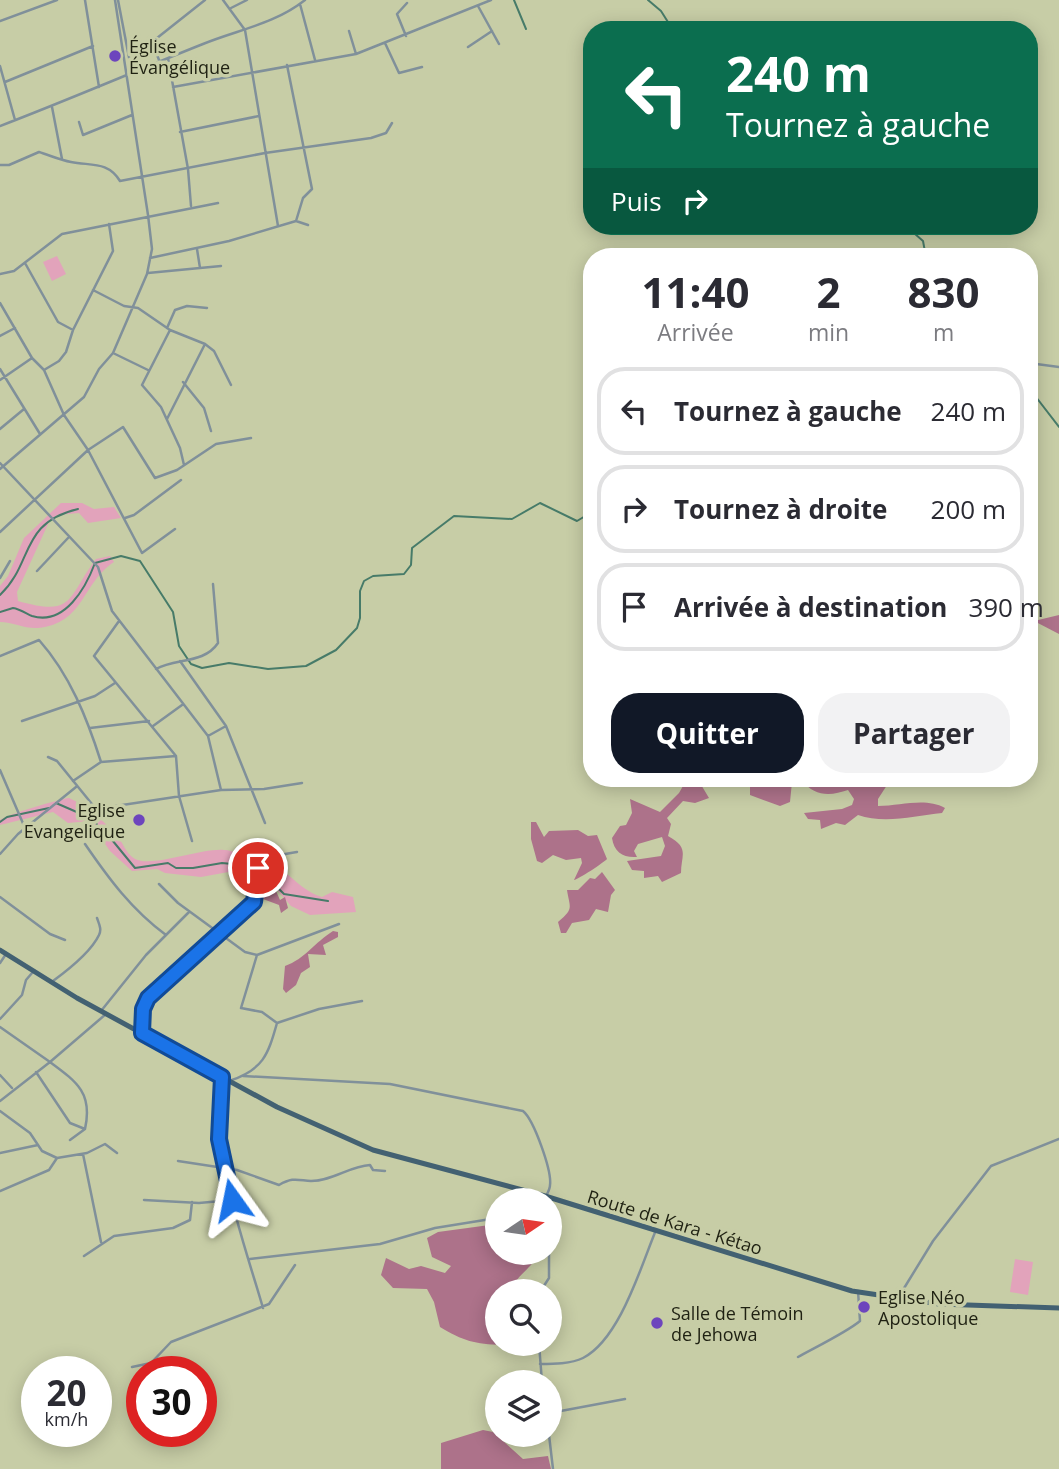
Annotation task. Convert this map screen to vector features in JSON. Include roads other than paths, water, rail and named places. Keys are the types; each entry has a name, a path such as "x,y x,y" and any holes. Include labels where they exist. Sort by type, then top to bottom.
{"main road":[{"name":"Route de Kara - Kétao","path":"0,950 32,973 104,1013 335,1136 510,1188"},
{"name":"Route de Kara - Kétao","path":"562,1203 858,1291 897,1299 1059,1308"}],"street":[{"path":"0,21 57,0"},
{"path":"85,0 99,87"},
{"path":"117,0 148,215 150,258 147,274 113,353 99,369 84,397 1,466 98,567 109,604 208,736 221,790"},
{"path":"160,61 152,42 205,0"},
{"path":"223,0 245,30 278,226"},
{"path":"231,8 247,0"},
{"path":"0,126 291,11 305,0"},
{"path":"173,87 356,54 491,0"},
{"path":"300,4 315,60"},
{"path":"406,36 397,14 407,4"},
{"path":"478,6 499,44"},
{"path":"349,31 356,54"},
{"path":"468,47 492,31"},
{"path":"385,43 399,73 422,66"},
{"path":"5,82 93,46"},
{"path":"168,58 188,169 191,206"},
{"path":"287,65 312,190 303,198 296,221"},
{"path":"0,66 15,120"},
{"path":"52,107 60,133 62,160"},
{"path":"79,122 83,135 132,115"},
{"path":"180,132 259,116"},
{"path":"0,165 9,165 39,152 62,160 99,164 114,171 120,181 265,153 371,138 386,133 392,123"},
{"path":"0,274 25,264 62,234 191,206 218,203"},
{"path":"150,258 197,249 296,221 308,225"},
{"path":"44,370 60,361 66,352 73,330 113,251 109,224"},
{"path":"197,249 200,268"},
{"path":"25,264 58,322 73,330"},
{"path":"147,274 221,266"},
{"path":"93,290 132,307 168,329 205,344 214,351 231,386"},
{"path":"0,303 32,358 44,370 64,415 88,450 142,553 175,529"},
{"path":"184,465 180,448 161,407 142,385 175,310 187,306 207,308"},
{"path":"0,336 15,328"},
{"path":"166,420 183,382 205,344"},
{"path":"113,353 148,370"},
{"path":"0,380 32,358"},
{"path":"1038,364 1059,367"},
{"path":"0,369 40,434"},
{"path":"183,382 204,408 211,431"},
{"path":"0,429 24,409"},
{"path":"0,533 32,499 73,467 88,450 123,427 155,478 184,465 220,443 251,438"},
{"path":"125,518 134,515 181,480"},
{"path":"37,571 68,538"},
{"path":"0,578 10,561"},
{"path":"156,669 208,654 218,643 214,584"},
{"path":"120,620 94,656 176,756 179,796 192,841"},
{"path":"0,656 39,640 51,654 79,702 101,762"},
{"path":"180,661 226,726 265,822"},
{"path":"22,720 79,702 116,683"},
{"path":"153,726 183,704"},
{"path":"90,728 149,721"},
{"path":"208,736 226,726"},
{"path":"73,782 101,762 176,756"},
{"path":"48,757 57,761 96,808 221,790 302,783"},
{"path":"0,770 25,829"},
{"path":"0,854 25,829 59,804 76,787"},
{"path":"85,844 118,891 142,916 166,935"},
{"path":"142,1033 143,1009 148,998 254,902 256,874 260,865 276,857 297,852"},
{"path":"159,884 236,948 257,954 339,924"},
{"path":"0,897 50,934 65,940"},
{"path":"0,1101 13,1088 50,1062 104,1013 166,935 190,912"},
{"path":"50,983 68,970 98,937 100,929 97,918"},
{"path":"0,963 6,954"},
{"path":"257,954 241,1008 261,1012 277,1023"},
{"path":"0,1020 22,995 26,980 32,973"},
{"path":"277,1023 319,1009 362,1001"},
{"path":"229,1081 257,1069 265,1058 277,1023"},
{"path":"0,1027 79,1084 89,1111 85,1129 70,1140"},
{"path":"36,1072 70,1123 85,1129"},
{"path":"0,1075 13,1088"},
{"path":"243,1076 390,1084 523,1111 531,1121 549,1174 550,1188"},
{"path":"222,1077 219,1139 232,1200 263,1308"},
{"path":"0,1111 30,1133 38,1145 57,1158 83,1154 105,1144 117,1153"},
{"path":"897,1299 933,1241 991,1166 1059,1139"},
{"path":"0,1153 38,1145"},
{"path":"83,1154 101,1242"},
{"path":"0,1191 49,1170 57,1158"},
{"path":"178,1161 203,1163 271,1179 279,1185 293,1177 312,1181 361,1166 370,1165 373,1170 385,1171"},
{"path":"144,1200 232,1200"},
{"path":"84,1256 101,1242 114,1236 179,1226 190,1220 192,1202"},
{"path":"250,1259 380,1244 435,1228 485,1220"},
{"path":"540,1364 580,1360 593,1351 624,1307 656,1230"},
{"path":"158,1356 171,1342 263,1308 279,1293 295,1265"},
{"path":"797,1357 833,1335 849,1331 860,1321 858,1291"},
{"path":"540,1356 541,1370"},
{"path":"562,1411 625,1399"},
{"path":"550,1447 553,1469"}],"waterway":[{"path":"514,0 526,29"},
{"path":"648,0 661,11 667,21"},
{"path":"916,235 923,241 924,248"},
{"path":"1038,400 1059,427"},
{"path":"0,612 13,608 32,616 44,618 54,615 64,610 80,593 95,563 121,556 140,561 173,612 179,646 191,664 202,668 229,663 268,669 306,666 336,650 357,628 360,618 360,591 364,581 373,576 404,574 411,565 412,548 454,516 512,519 540,503 577,521 583,517"},
{"path":"0,595 11,583 36,534 59,515 78,509"},
{"path":"56,803 95,820 99,830 108,835 135,868 168,863 176,868 222,863 253,866 275,873 279,880 279,889 284,894 328,901"},
{"path":"0,822 7,817 49,808"}],"place":[{"name":"Église Évangélique","path":"115,56"},
{"name":"Eglise Evangelique","path":"139,820"},
{"name":"Eglise Néo Apostolique","path":"864,1307"},
{"name":"Salle de Témoin de Jehowa","path":"657,1323"}]}
